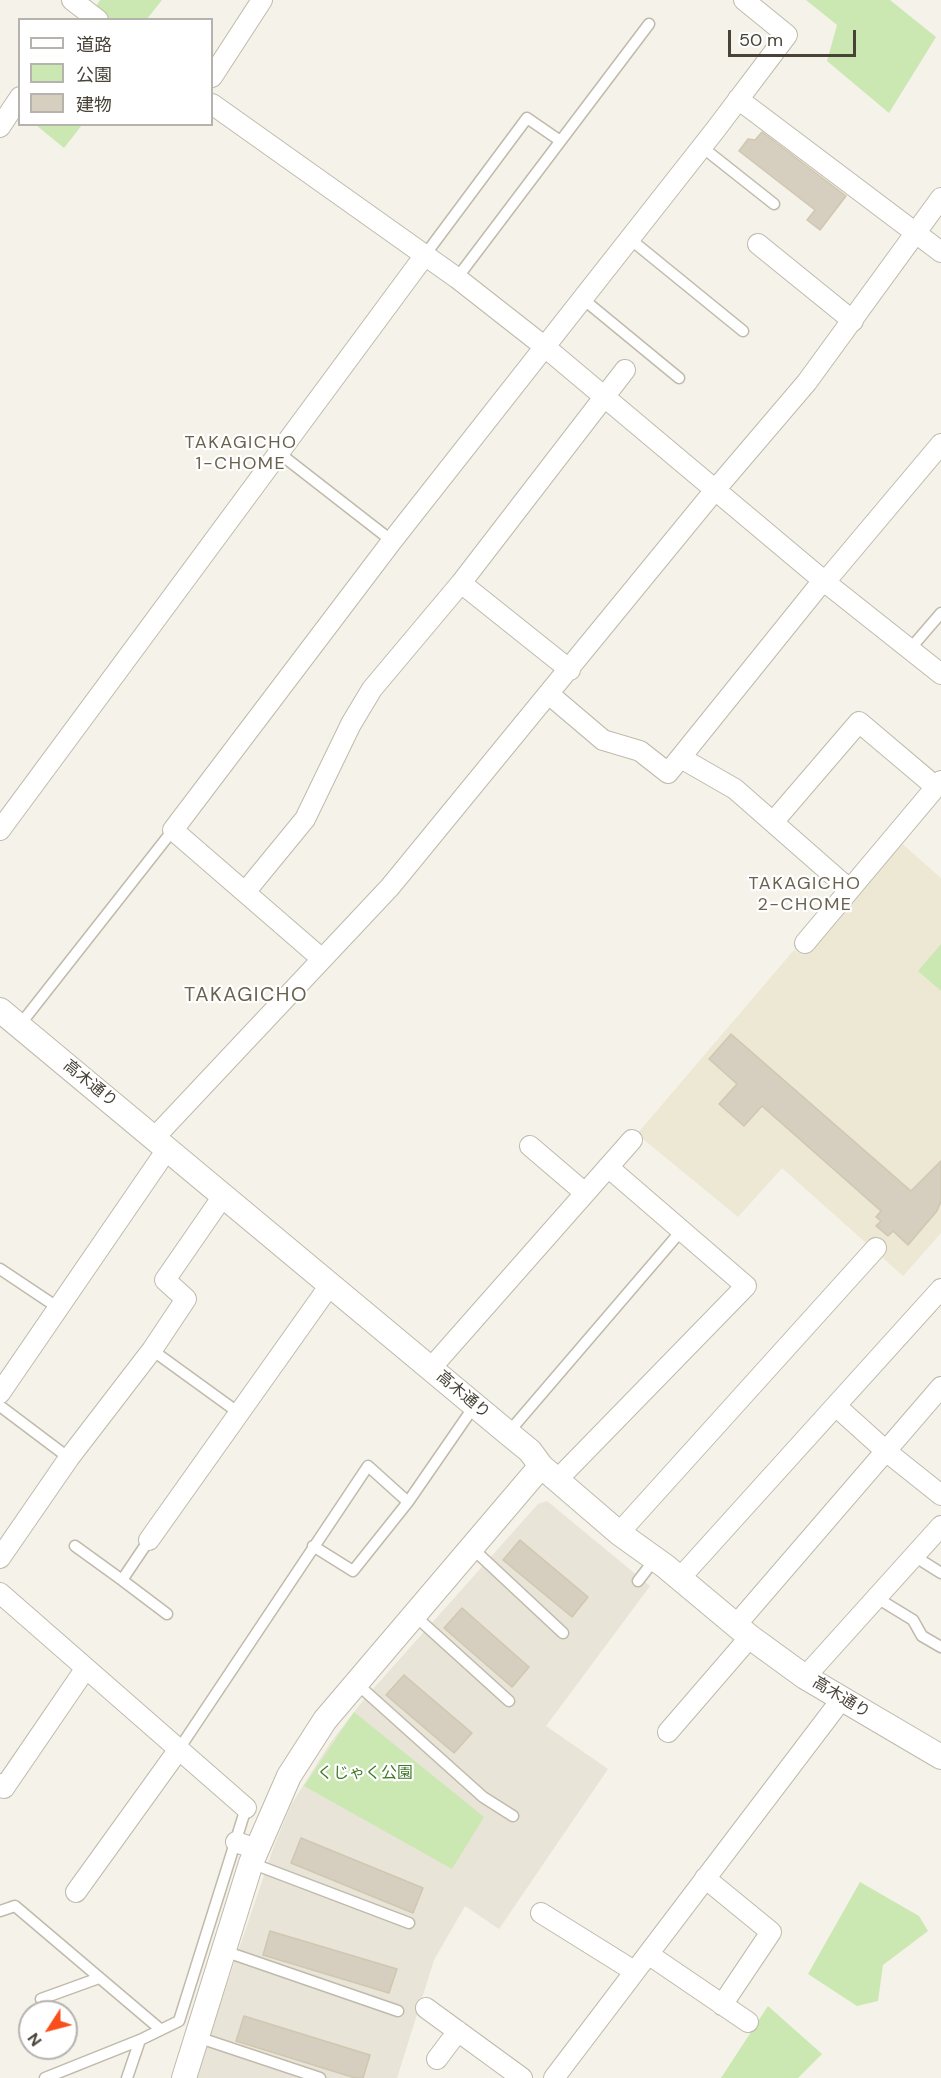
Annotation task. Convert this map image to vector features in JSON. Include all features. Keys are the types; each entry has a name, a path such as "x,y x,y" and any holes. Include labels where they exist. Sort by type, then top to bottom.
{"street":[{"path":"213,75 262,0"},
{"path":"322,959 173,830 392,542 584,299 787,34 744,0"},
{"path":"75,6 95,18"},
{"path":"738,99 941,252"},
{"path":"0,127 18,100"},
{"path":"213,105 457,278 546,347 825,582 941,674"},
{"path":"0,1393 60,1309 162,1143 322,959 390,887 550,695 715,490 807,382 941,198"},
{"path":"758,244 774,265 853,321"},
{"path":"0,830 425,255"},
{"path":"246,891 305,819 351,724 372,689 461,583 625,370"},
{"path":"550,695 603,740 640,751 668,773 816,588 825,582 941,444"},
{"path":"461,583 570,670"},
{"path":"774,821 859,722 938,784 804,943"},
{"path":"681,758 735,789 849,889"},
{"name":"高木通り","path":"0,1010 475,1405 619,1533 680,1578 743,1632 841,1700 941,1757"},
{"path":"431,1368 632,1140"},
{"path":"530,1146 585,1193"},
{"path":"184,2078 224,1951 248,1851 289,1776 325,1720 472,1548 746,1286 608,1167"},
{"path":"0,1558 69,1458 152,1350 186,1299 165,1280 223,1196"},
{"path":"619,1533 876,1248"},
{"path":"149,1540 330,1285"},
{"path":"680,1578 837,1407 941,1289"},
{"path":"668,1732 743,1632 886,1452 941,1387"},
{"path":"837,1407 886,1452 941,1495"},
{"path":"806,1677 941,1526"},
{"path":"0,1593 246,1808"},
{"path":"0,1784 4,1788 86,1668"},
{"path":"554,2078 841,1700"},
{"path":"76,1892 179,1749"},
{"path":"705,1878 771,1932 722,2004"},
{"path":"541,1913 634,1971"},
{"path":"648,1953 748,2022"},
{"path":"426,2008 522,2078"},
{"path":"437,2059 458,2031"}],"lane":[{"path":"457,278 559,140 649,24"},
{"path":"425,255 527,118 559,140"},
{"path":"702,147 774,204"},
{"path":"630,239 743,331"},
{"path":"584,299 680,378"},
{"path":"279,453 392,542"},
{"path":"910,649 941,613"},
{"path":"20,1026 173,830"},
{"path":"508,1433 681,1232"},
{"path":"0,1269 60,1309"},
{"path":"152,1350 239,1413"},
{"path":"313,1546 353,1571 408,1502 475,1405"},
{"path":"0,1406 69,1458"},
{"path":"179,1749 368,1466 408,1502"},
{"path":"122,1580 149,1540"},
{"path":"75,1546 167,1614"},
{"path":"472,1548 563,1633"},
{"path":"914,1557 941,1573"},
{"path":"638,1581 655,1559"},
{"path":"877,1598 913,1620 922,1636 941,1647"},
{"path":"414,1615 509,1701"},
{"path":"356,1683 483,1797 513,1816"},
{"path":"45,2078 179,2022 248,1851 246,1808"},
{"path":"248,1851 409,1923"},
{"path":"0,1911 15,1906 160,2029"},
{"path":"224,1951 398,2011"},
{"path":"41,2000 99,1978"},
{"path":"197,2037 320,2078"},
{"path":"127,2078 140,2040"}],"shaded area":[{"path":"899,841 941,878 941,1233 903,1276 782,1168 738,1217 637,1134 794,950 803,955"},
{"path":"547,1501 650,1586 546,1726 608,1769 499,1929 465,1906 434,1960 397,2078 195,2078 274,1846 291,1805 330,1743 365,1698 538,1504"}],"green space":[{"path":"100,0 162,0 148,18 88,18"},
{"path":"806,0 890,0 936,37 889,113 827,61 837,25"},
{"path":"37,126 81,126 64,148"},
{"path":"941,944 941,991 918,971"},
{"name":"くじゃく公園","path":"354,1712 484,1817 452,1869 304,1786"},
{"path":"860,1882 919,1916 928,1931 883,1965 878,2001 857,2006 808,1974"},
{"path":"768,2006 822,2054 798,2078 721,2078"}],"building":[{"path":"762,132 846,196 820,230 807,220 815,210 739,151 748,139 755,140"},
{"path":"731,1034 911,1191 941,1161 941,1201 937,1211 908,1245 893,1231 888,1236 876,1226 881,1221 876,1217 881,1211 762,1106 744,1126 719,1104 737,1084 709,1059"},
{"path":"520,1540 588,1597 572,1617 503,1560"},
{"path":"462,1608 529,1667 512,1687 444,1628"},
{"path":"404,1675 472,1733 454,1753 386,1695"},
{"path":"301,1838 423,1888 413,1913 291,1863"},
{"path":"270,1931 397,1969 389,1993 263,1955"},
{"path":"244,2016 370,2055 363,2078 355,2078 236,2041"}],"district":[{"name":"TAKAGICHO 1-CHOME","path":"241,453"},
{"name":"TAKAGICHO 2-CHOME","path":"805,894"},
{"name":"TAKAGICHO","path":"246,996"}]}
